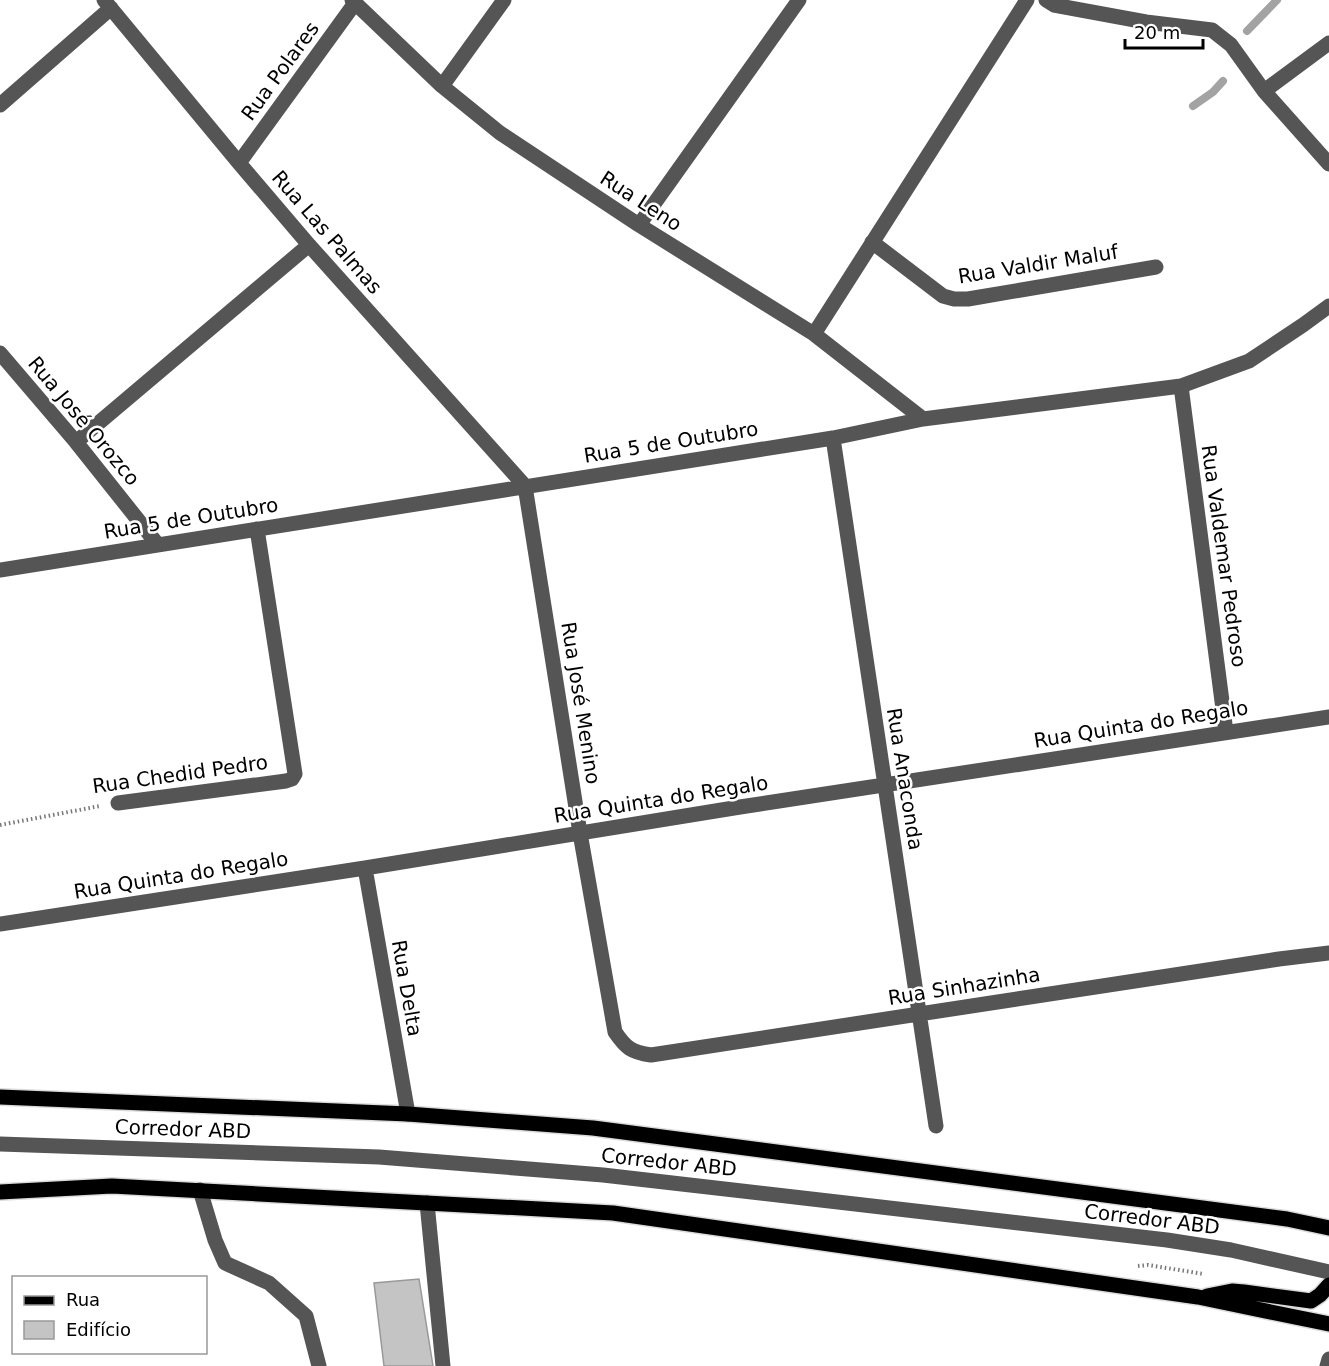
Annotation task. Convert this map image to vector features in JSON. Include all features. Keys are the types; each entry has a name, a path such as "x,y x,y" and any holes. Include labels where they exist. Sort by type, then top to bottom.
{"main road":[{"path":"0,1097 408,1114 594,1128 1287,1219 1329,1228"},
{"path":"0,1192 112,1186 613,1213 1198,1298 1329,1323"},
{"path":"1198,1298 1232,1291 1311,1301 1329,1285"}],"street":[{"path":"442,86 504,0"},
{"path":"639,225 799,0"},
{"path":"814,334 1027,0"},
{"name":"Rua Leno","path":"353,2 442,86 500,132 639,225 814,334 923,419"},
{"name":"Rua Polares","path":"238,163 353,2"},
{"path":"1052,2 1146,22 1212,30 1231,45 1264,91 1329,164"},
{"path":"0,105 108,4"},
{"name":"Rua Las Palmas","path":"108,4 238,163 525,486"},
{"path":"1264,91 1329,43"},
{"name":"Rua Valdir Maluf","path":"872,242 943,296 954,299 968,299 1156,267"},
{"path":"76,442 309,245"},
{"name":"Rua 5 de Outubro","path":"0,570 833,438 923,419 1181,386 1249,361 1329,306"},
{"name":"Rua José Orozco","path":"0,353 76,442 158,545"},
{"name":"Rua Valdemar Pedroso","path":"1181,386 1226,732"},
{"name":"Rua Anaconda","path":"833,438 936,1126"},
{"name":"Rua José Menino","path":"525,486 580,833 615,1032"},
{"name":"Rua Chedid Pedro","path":"118,803 286,781 295,774 257,528"},
{"name":"Rua Quinta do Regalo","path":"0,924 1329,717"},
{"name":"Rua Delta","path":"365,868 408,1114"},
{"name":"Rua Sinhazinha","path":"615,1032 624,1045 636,1053 651,1055 1329,953"},
{"name":"Corredor ABD","path":"0,1144 379,1157 603,1175 1167,1240 1241,1252 1329,1272"},
{"path":"200,1190 215,1240 225,1263 269,1283 306,1316 319,1366"},
{"path":"427,1203 443,1366"},
{"path":"1327,1366 1329,1359"}],"path":[{"name":"Rua Chedid Pedro","path":"0,825 118,803"}],"building":[{"path":"419,1279 433,1366 384,1366 374,1283"}],"waterway":[{"path":"1247,31 1277,0"},
{"path":"1193,106 1213,92 1223,81"}]}
